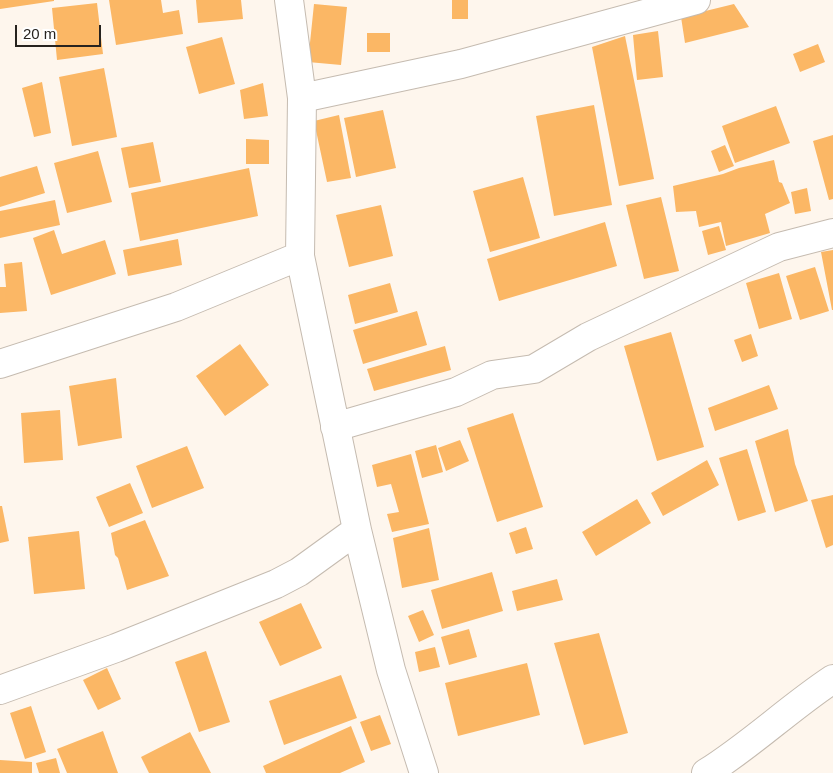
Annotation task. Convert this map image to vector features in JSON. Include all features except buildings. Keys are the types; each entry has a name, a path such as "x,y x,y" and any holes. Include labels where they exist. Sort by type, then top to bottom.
{"street":[{"path":"289,0 302,98 300,256 357,530 391,670 424,773"},
{"path":"302,98 460,64 696,0"},
{"path":"335,428 456,392 492,375 534,369 588,337 770,250 779,246 833,233"},
{"path":"0,364 176,307 300,256"},
{"path":"0,690 134,641 276,584 299,572 357,530"},
{"path":"706,773 833,678"}]}
